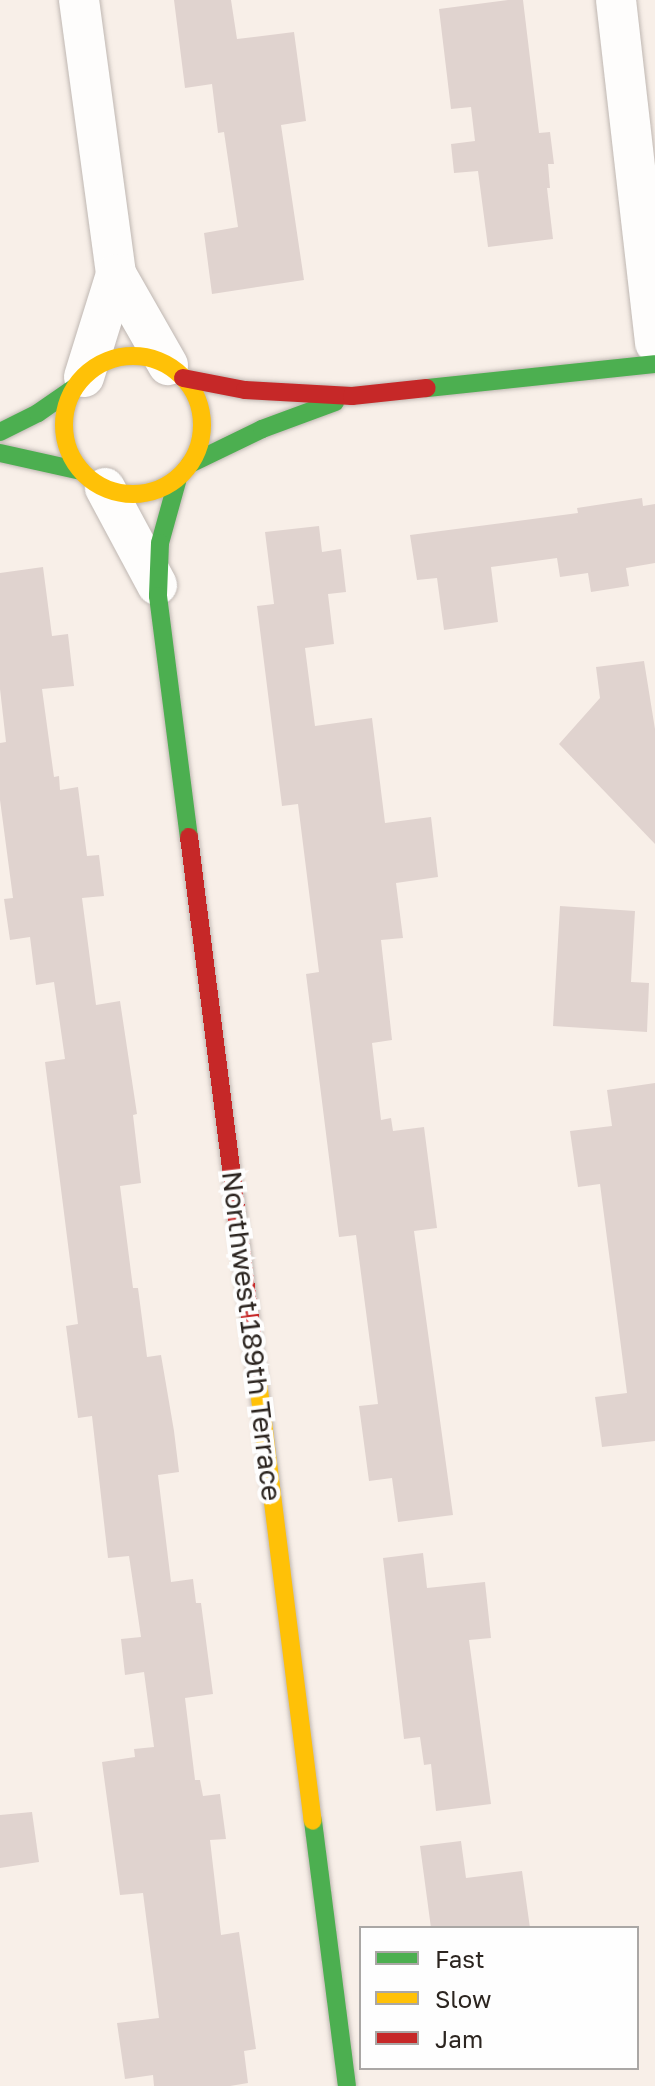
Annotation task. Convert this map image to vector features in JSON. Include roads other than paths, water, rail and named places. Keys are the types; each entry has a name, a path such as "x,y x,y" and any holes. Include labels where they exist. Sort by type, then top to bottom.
{"street":[{"path":"0,453 140,495 164,488 184,471 197,455 203,432 201,408 116,274 79,0"},
{"path":"616,0 655,343"},
{"path":"93,480 69,453 64,431 66,409 79,383 116,274"},
{"path":"0,432 38,413 107,360 129,355 153,358 176,372 245,390 352,396 655,364"},
{"path":"184,471 262,429 352,396"},
{"name":"Northwest 189th Terrace","path":"184,471 164,522 157,585 347,2086"},
{"name":"Northwest 189th Terrace","path":"93,480 157,585"}]}
